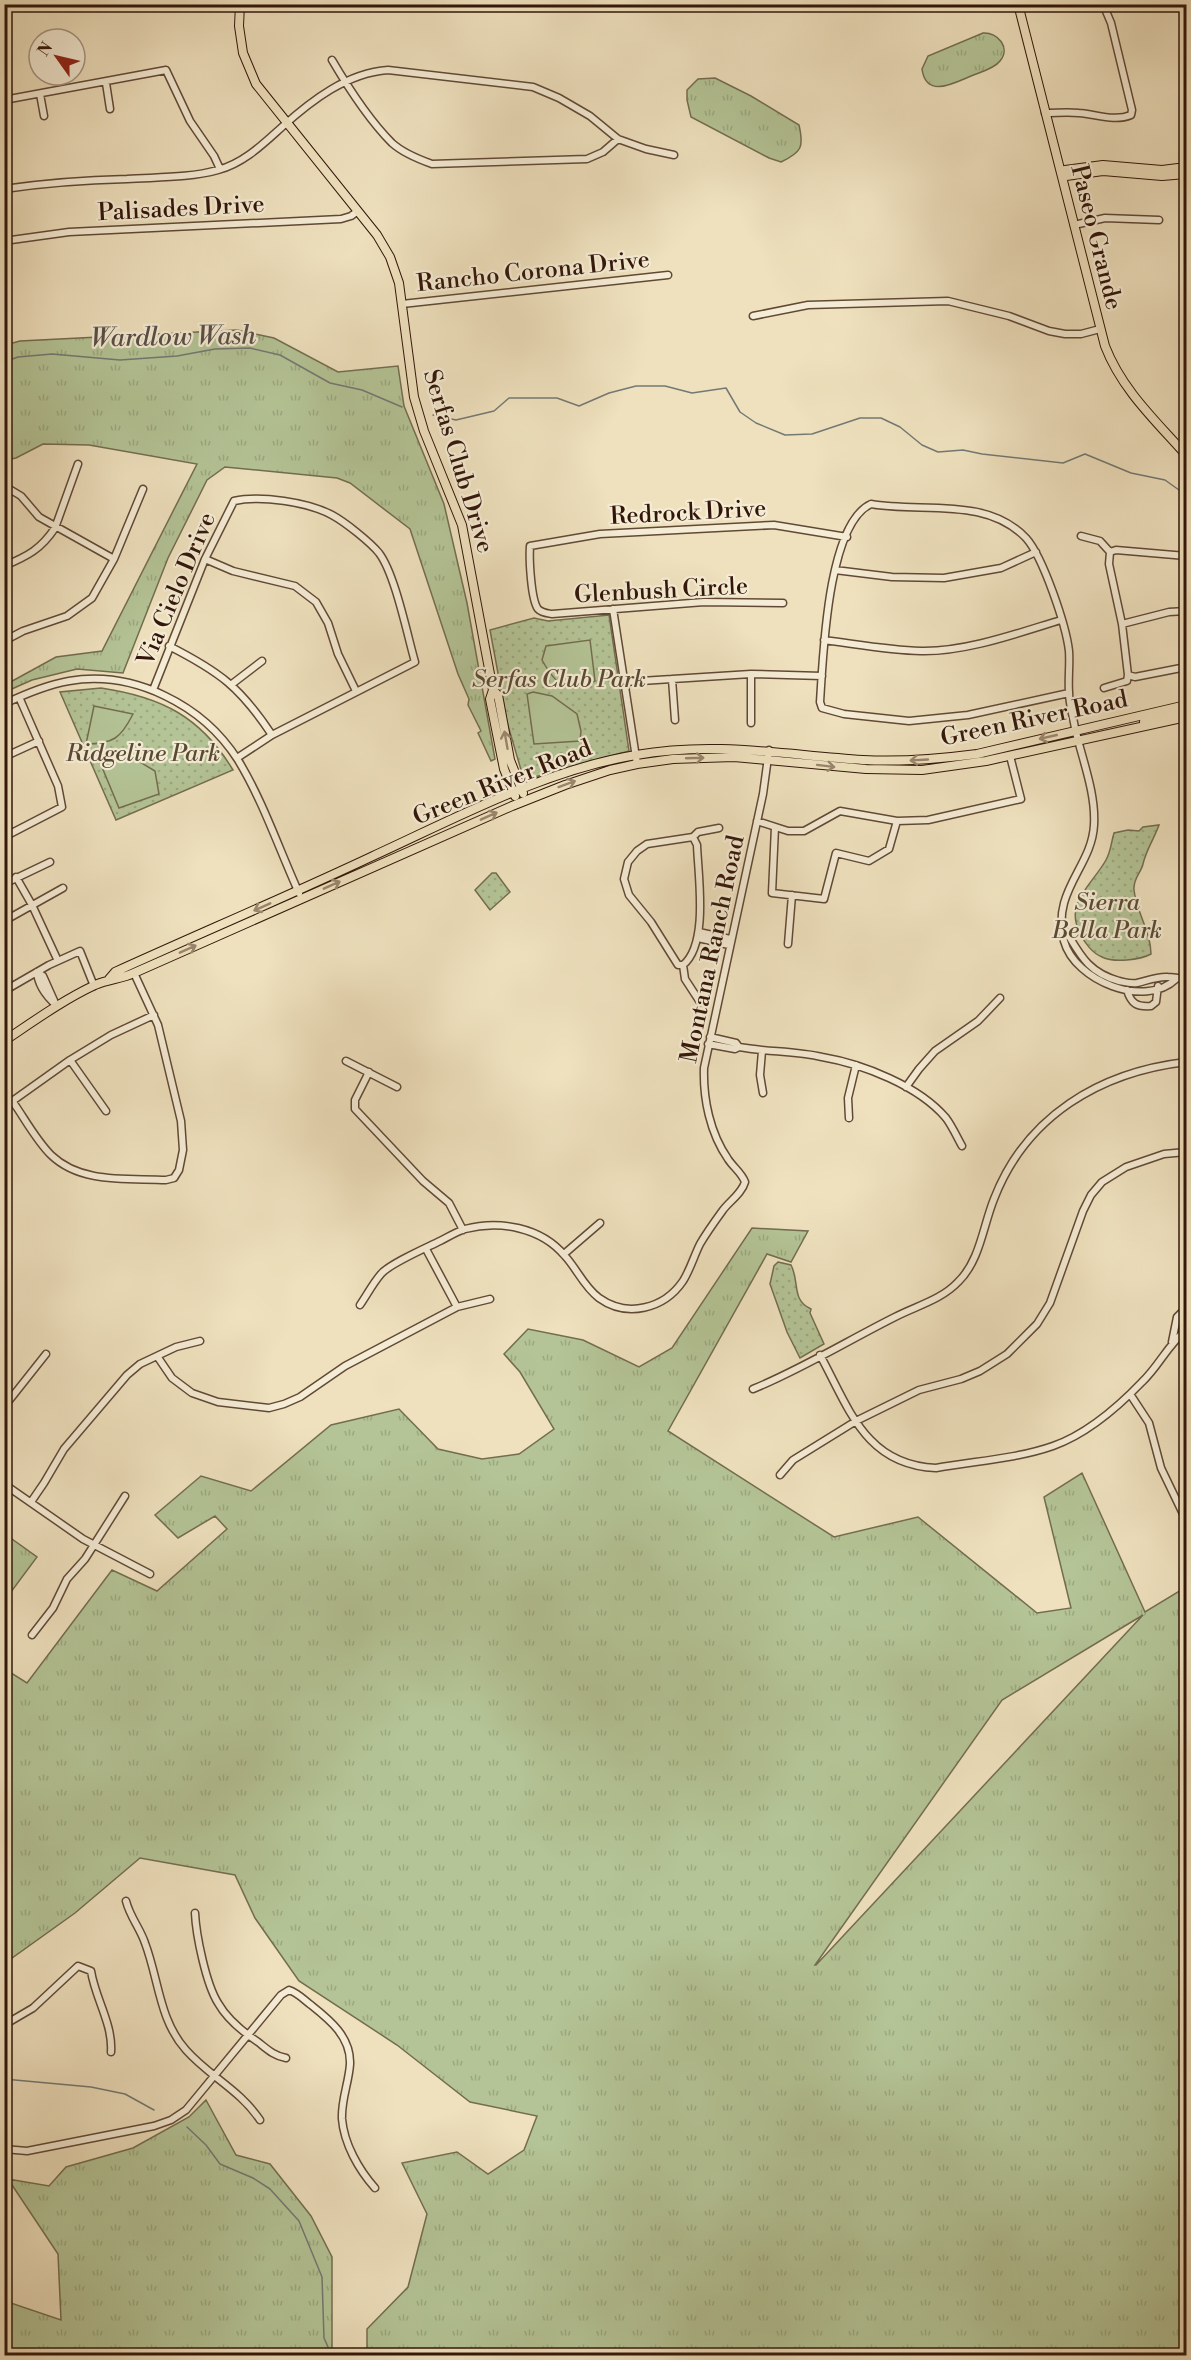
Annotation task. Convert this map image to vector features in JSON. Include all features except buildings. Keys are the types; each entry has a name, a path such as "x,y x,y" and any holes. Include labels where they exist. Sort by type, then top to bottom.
{"main road":[{"name":"Serfas Club Drive","path":"240,4 240,37 249,69 265,97 358,211 387,251 396,274 414,397 424,431 456,504 462,525 493,690 498,695 510,760 522,801"},
{"name":"Paseo Grande","path":"1018,4 1108,354 1119,378 1131,394 1186,455"},
{"path":"1186,167 1162,170 1093,165 1067,169 1062,174 1066,176 1103,171 1162,176 1186,174"},
{"name":"Green River Road","path":"4,1041 56,1005 109,979 115,972 518,792 582,767 635,755 702,748 769,750 863,760 916,760 977,754 1186,705"},
{"path":"1129,730 1153,719 1186,711"},
{"name":"Green River Road","path":"109,979 118,980 522,801 596,774 637,764 695,758 734,757 866,770 922,770 1010,756 1186,717"},
{"path":"215,938 218,926"},
{"path":"134,973 143,959"}],"street":[{"path":"1046,113 1080,113 1105,117 1131,115 1132,110 1114,34 1104,4"},
{"path":"1185,4 1186,9"},
{"path":"332,60 345,81 393,144 415,158 432,164 587,159 603,152 618,139"},
{"path":"4,100 106,83 166,70 190,121 214,156 220,169"},
{"path":"4,189 43,183 189,176 220,169 251,154 286,123 345,81 369,72 388,70 533,87 559,98 590,116 618,139 645,149 674,155"},
{"path":"106,83 111,109"},
{"path":"40,94 44,116"},
{"name":"Palisades Drive","path":"4,241 69,232 340,219 358,211"},
{"path":"1074,225 1105,218 1159,220"},
{"name":"Rancho Corona Drive","path":"402,304 668,275"},
{"path":"753,316 808,305 948,302 990,311 1065,334 1081,334 1100,329"},
{"path":"4,566 42,546 56,528 78,464"},
{"path":"4,641 23,631 67,616 92,598 114,559 143,489"},
{"path":"8,491 21,496 39,517 56,528 114,559"},
{"name":"Via Cielo Drive","path":"153,690 205,559 234,501 248,498 308,506 333,515 379,553 391,577 415,662 356,691"},
{"path":"1069,693 968,715 909,721 844,714 822,708 820,702 824,640 835,570 859,513 871,504 904,507 943,506 1008,524 1027,539 1036,552 1061,620 1069,651 1069,693 1094,809 1092,842 1067,893 1062,916 1064,941 1084,970 1101,982 1127,990 1149,992 1186,978"},
{"name":"Redrock Drive","path":"541,612 536,606 529,559 530,546 600,534 774,525 847,537"},
{"path":"1081,536 1100,542 1110,552"},
{"path":"1110,552 1116,550 1186,556"},
{"path":"835,570 892,578 944,578 1001,568 1036,552"},
{"path":"1104,688 1126,681 1128,675 1122,624 1108,564 1110,552"},
{"path":"205,559 233,571 294,586 316,602 328,623 338,654 356,691 272,735 237,758"},
{"name":"Glenbush Circle","path":"541,612 552,614 704,602 783,603"},
{"path":"613,609 637,764"},
{"path":"1122,624 1169,612 1186,612"},
{"path":"824,640 923,651 968,645 1061,620"},
{"path":"169,646 202,663 232,684 256,710 272,735"},
{"path":"232,684 262,661"},
{"path":"1128,675 1136,677 1186,667 1186,676"},
{"path":"625,682 751,675 822,676"},
{"path":"751,675 751,723"},
{"path":"672,679 675,720"},
{"path":"4,704 46,687 85,680 125,683 153,690 189,709 208,724 237,758 302,899"},
{"path":"4,837 62,807 58,786 19,697"},
{"path":"4,758 39,741"},
{"name":"Montana Ranch Road","path":"564,1254 588,1288 599,1298 625,1309 652,1306 664,1301 675,1291 684,1279 705,1236 744,1188 745,1182 718,1141 706,1104 704,1077 709,1040 757,821 769,750"},
{"path":"757,821 794,832 804,831 840,811 897,821 928,820 1021,799 1010,756"},
{"path":"775,827 772,893 824,899 836,853 869,861 889,849 897,821"},
{"path":"683,965 678,965 651,922 629,895 624,879 628,862 647,844 693,837 698,832 719,828"},
{"path":"683,965 691,957 698,935 698,845 693,837"},
{"path":"4,884 50,862"},
{"path":"16,877 58,961"},
{"path":"4,921 63,888"},
{"path":"788,944 792,895"},
{"path":"1063,927 1082,958 1107,978 1137,983 1145,979 1155,980 1169,976 1176,980"},
{"path":"698,935 730,942"},
{"path":"4,991 80,951 94,986"},
{"path":"683,965 685,979 700,1002"},
{"path":"37,972 43,976 56,1005"},
{"path":"13,1102 45,1149 66,1166 99,1177 174,1178 179,1170 183,1150 183,1133 161,1036 154,1015 134,973"},
{"path":"1127,990 1134,1004 1142,1007 1151,1006 1156,1002 1159,988 1155,980"},
{"path":"906,1087 935,1051 978,1021 1000,998"},
{"path":"4,1107 70,1060 111,1035 154,1015"},
{"path":"709,1040 735,1049 739,1047 823,1057 856,1065 906,1087 946,1118 962,1146"},
{"path":"762,1051 760,1075 763,1094"},
{"path":"70,1060 106,1111"},
{"path":"346,1061 397,1087"},
{"path":"753,1389 913,1307 946,1293 970,1268 1007,1170 1030,1136 1079,1096 1151,1068 1186,1062"},
{"path":"849,1118 849,1091 856,1065"},
{"path":"369,1072 356,1100 355,1109 416,1174 444,1198 463,1230"},
{"path":"780,1475 793,1461 856,1421 919,1390 980,1371 1007,1354 1037,1324 1050,1303 1083,1211 1091,1195 1102,1182 1113,1173 1145,1160 1164,1154 1186,1152"},
{"path":"360,1305 382,1273 463,1230 501,1225 523,1229 542,1237 564,1254 600,1223"},
{"path":"426,1249 457,1307"},
{"path":"157,1356 172,1378 192,1393 218,1402 269,1407 300,1397 345,1366 457,1307 490,1299"},
{"path":"1172,1343 1177,1317 1186,1308"},
{"path":"820,1355 856,1421 874,1446 912,1466 936,1468 1036,1451 1054,1446 1083,1432 1145,1380 1172,1343 1186,1330"},
{"path":"31,1502 64,1449 127,1375 140,1364 176,1347 200,1341"},
{"path":"4,1407 46,1354"},
{"path":"1130,1394 1149,1423 1161,1468 1186,1520"},
{"path":"4,1484 70,1531 150,1574"},
{"path":"32,1635 53,1608 68,1579 85,1559 125,1496"},
{"path":"126,1901 128,1911 145,1943 168,2022 187,2051 248,2102 260,2120"},
{"path":"195,1913 196,1930 214,1996 227,2016 249,2036 277,2057 286,2058"},
{"path":"4,2025 33,2008 78,1966 86,1967 91,1971 93,1985 112,2040 111,2052"},
{"path":"4,2149 27,2151 154,2126 171,2120 186,2110 281,1995 289,1990 297,1993 331,2021 341,2033 349,2049 350,2063 342,2119 346,2136 362,2173 375,2188"}],"green space":[{"path":"983,33 994,35 1003,46 1003,56 997,64 949,85 929,84 922,69 928,56"},
{"path":"715,78 751,96 799,125 801,144 797,152 781,162 691,117 687,90 698,79"},
{"path":"237,330 274,338 338,372 398,366 404,406 444,504 467,603 495,759 491,761 478,733 481,731 468,705 469,699 458,674 410,529 350,483 337,478 225,467 207,480 168,558 123,673 77,669 32,680 5,692 5,685 56,657 102,651 197,464 89,445 43,444 16,458 5,460 5,345 20,341"},
{"name":"Serfas Club Park","path":"609,615 629,751 524,780 507,722 490,630 534,618 548,621"},
{"path":"590,640 595,681 577,688 563,686 552,676 542,660 546,646"},
{"name":"Ridgeline Park","path":"101,688 143,697 178,713 207,736 233,770 116,820 60,692"},
{"path":"533,692 552,696 577,714 581,731 580,741 534,744 527,694"},
{"path":"94,706 133,714 115,738 103,743 86,744"},
{"path":"110,753 130,756 155,771 159,794 119,808 99,760"},
{"name":"Sierra Bella Park","path":"1159,825 1134,886 1135,898 1149,938 1151,954 1127,960 1102,957 1089,947 1080,933 1075,912 1078,903 1106,860 1114,833 1128,830 1139,831 1143,827"},
{"path":"492,873 496,873 510,892 490,910 475,890"},
{"path":"752,1228 808,1231 791,1262 767,1254 668,1431 834,1537 918,1517 1037,1613 1071,1608 1044,1497 1082,1473 1145,1612 1186,1587 1186,2355 367,2355 367,2329 408,2287 427,2214 402,2163 457,2152 488,2174 524,2150 537,2116 470,2102 397,2045 299,1981 255,1918 235,1875 140,1858 75,1913 5,1963 5,1669 27,1683 112,1570 157,1591 227,1529 215,1516 178,1538 155,1515 201,1476 251,1491 331,1425 399,1409 438,1449 482,1459 519,1454 554,1429 520,1372 504,1354 528,1329 583,1340 639,1367 672,1348","holes":["1143,1615 816,1965 1002,1700"]},
{"path":"778,1262 791,1265 798,1296 811,1309 810,1313 824,1344 800,1358 787,1332 770,1284 774,1266"},
{"path":"5,1534 37,1557 5,1600"},
{"path":"206,2100 236,2155 270,2164 311,2216 332,2257 332,2355 5,2355 5,2301 61,2320 58,2254 8,2179 49,2186 66,2167 133,2148 189,2117"}],"waterway":[{"name":"Wardlow Wash","path":"4,362 18,357 52,354 120,360 177,356 215,349 250,348 280,355 330,383 362,390 402,407"},
{"name":"Wardlow Wash","path":"433,415 456,420 494,411 509,398 557,398 579,406 609,393 636,386 665,386 692,393 726,388 740,412 756,423 785,435 812,434 860,418 881,418 900,427 922,445 938,452 963,450 1063,463 1085,454 1131,473 1165,480 1186,495"},
{"path":"4,2079 91,2087 125,2094 154,2110"},
{"path":"187,2127 206,2145 220,2164 253,2178 270,2189 299,2221 322,2277 324,2338 332,2356"}]}
